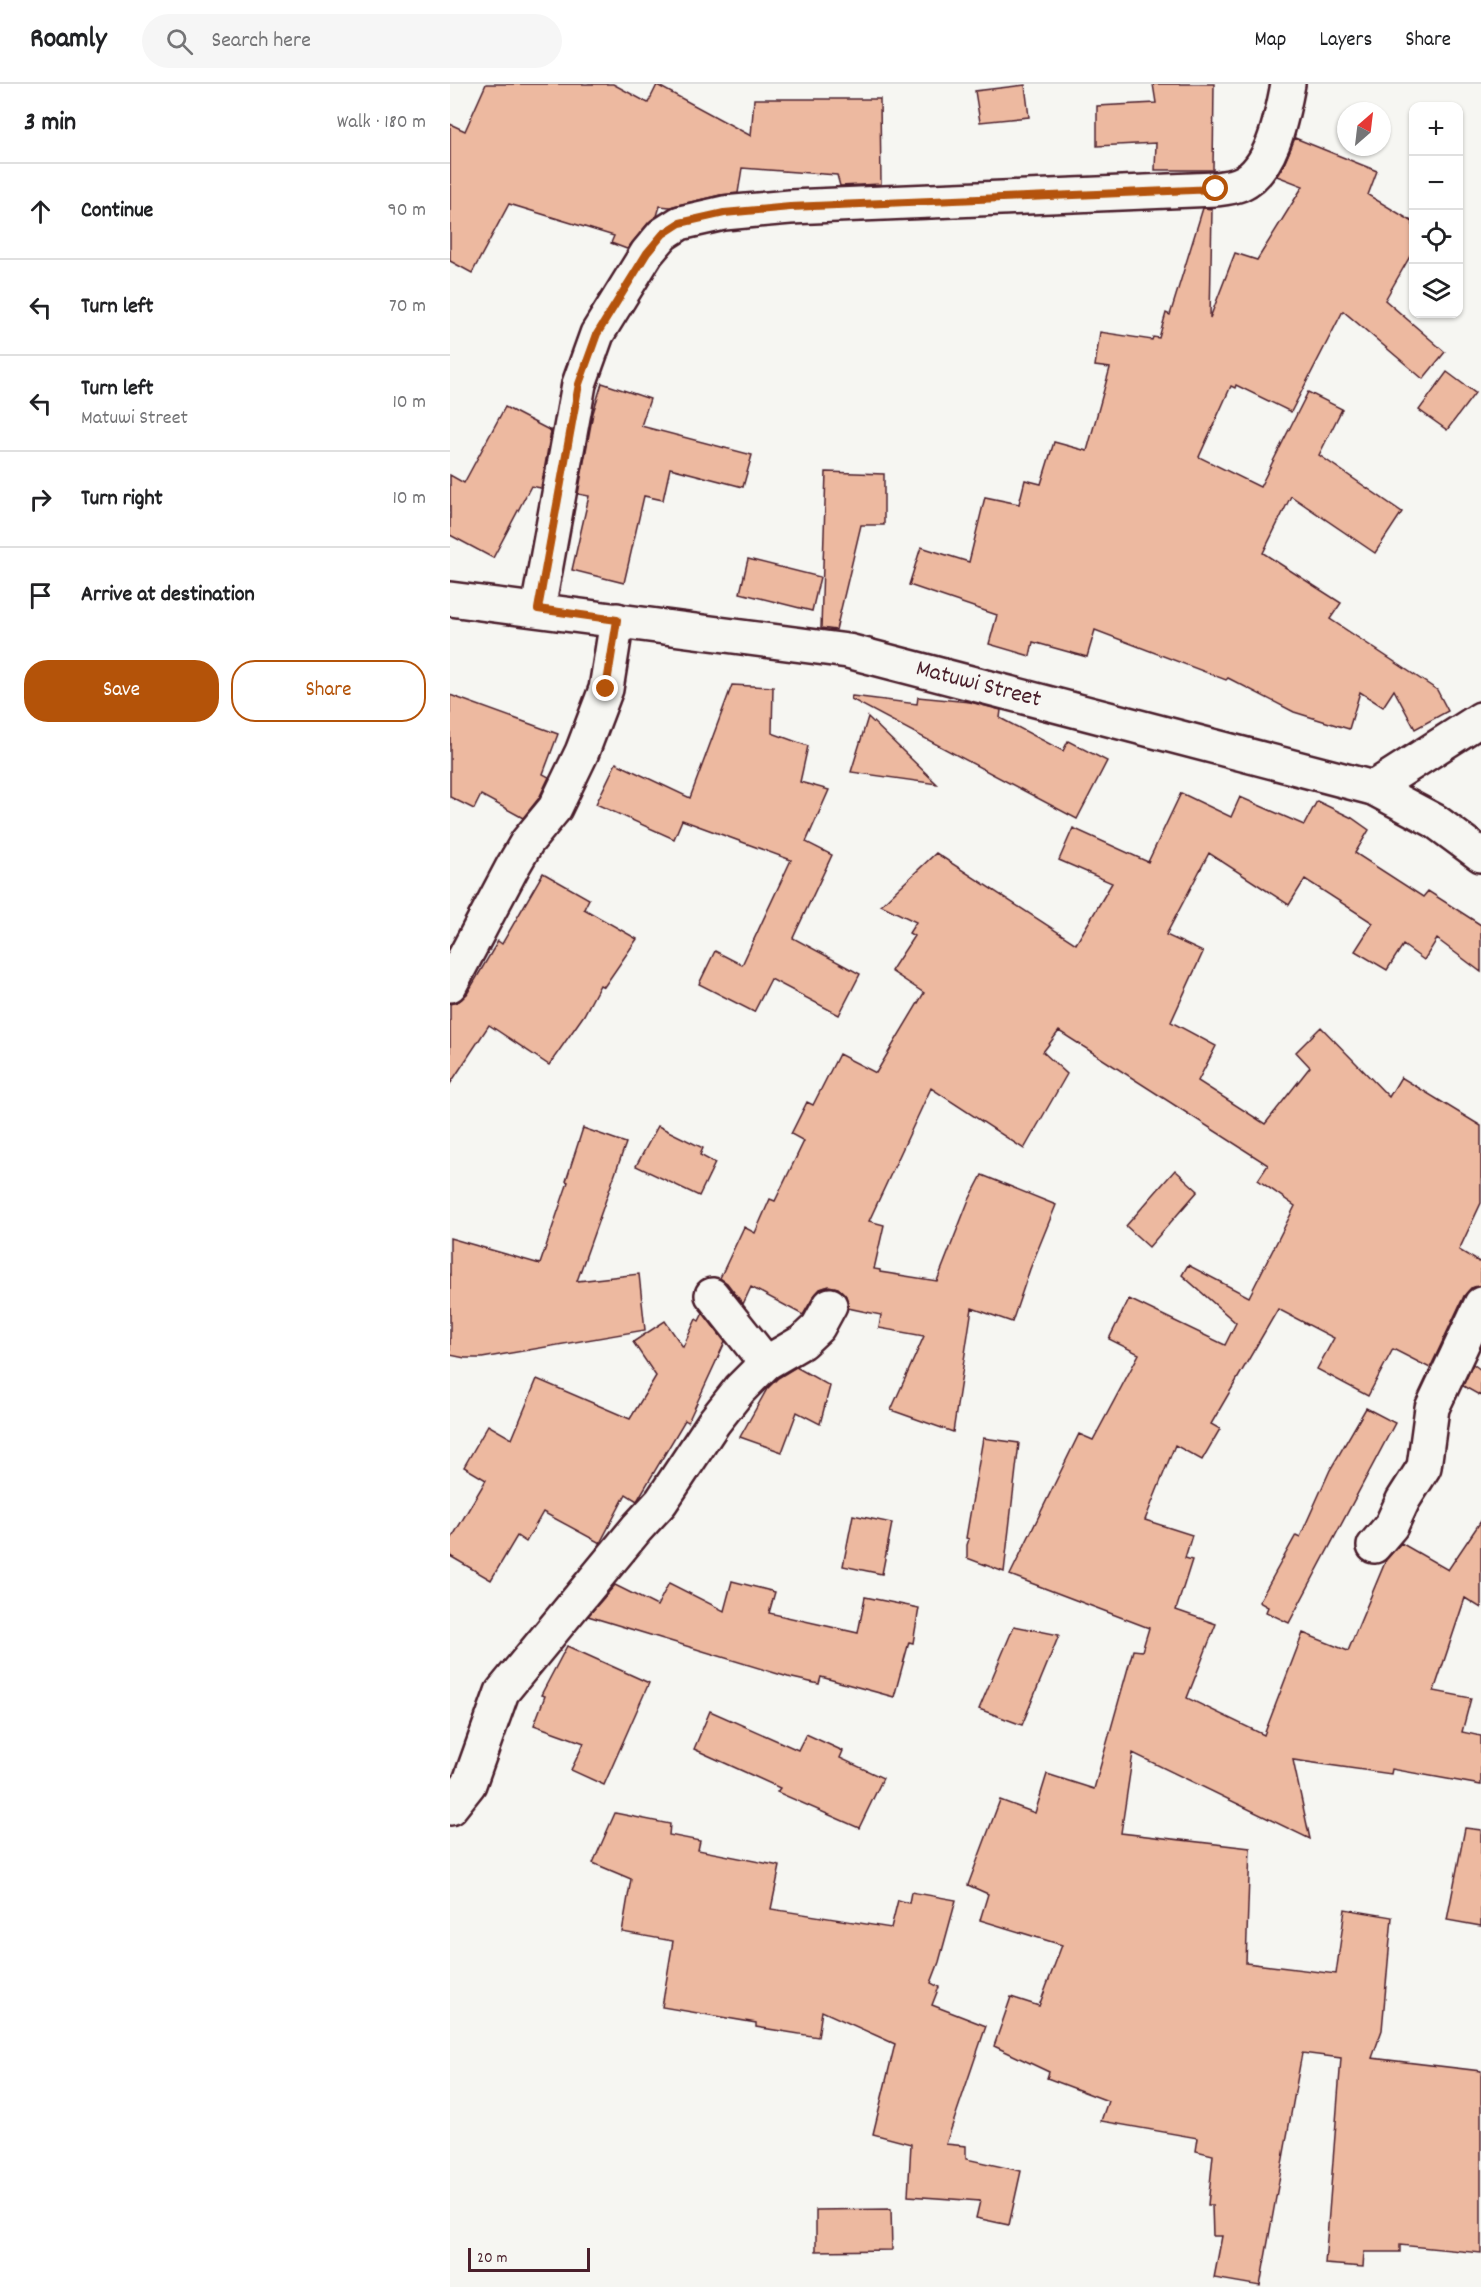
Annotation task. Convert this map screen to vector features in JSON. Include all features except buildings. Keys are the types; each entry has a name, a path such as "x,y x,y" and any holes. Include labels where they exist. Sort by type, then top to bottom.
{"street":[{"path":"538,609 579,384 588,354 597,334 647,253 663,234 680,223 724,213 790,207 1216,189 1241,184 1257,171 1269,151 1279,129 1288,84"},
{"name":"Matuwi Street","path":"450,599 848,651 1372,788 1435,821 1481,855"},
{"path":"450,985 527,842 555,808 582,752 606,689 617,620"},
{"path":"1372,788 1481,719"},
{"path":"712,1295 766,1363"},
{"path":"1374,1546 1391,1526 1403,1500 1424,1467 1432,1408 1481,1304"},
{"path":"450,1808 469,1784 502,1692 661,1502 714,1422 740,1389 766,1363 802,1342 818,1327 830,1305"}],"route":[{"path":"606,689 617,620 538,609 579,384 588,354 597,334 647,253 663,234 680,223 724,213 790,207 1216,189"}]}
